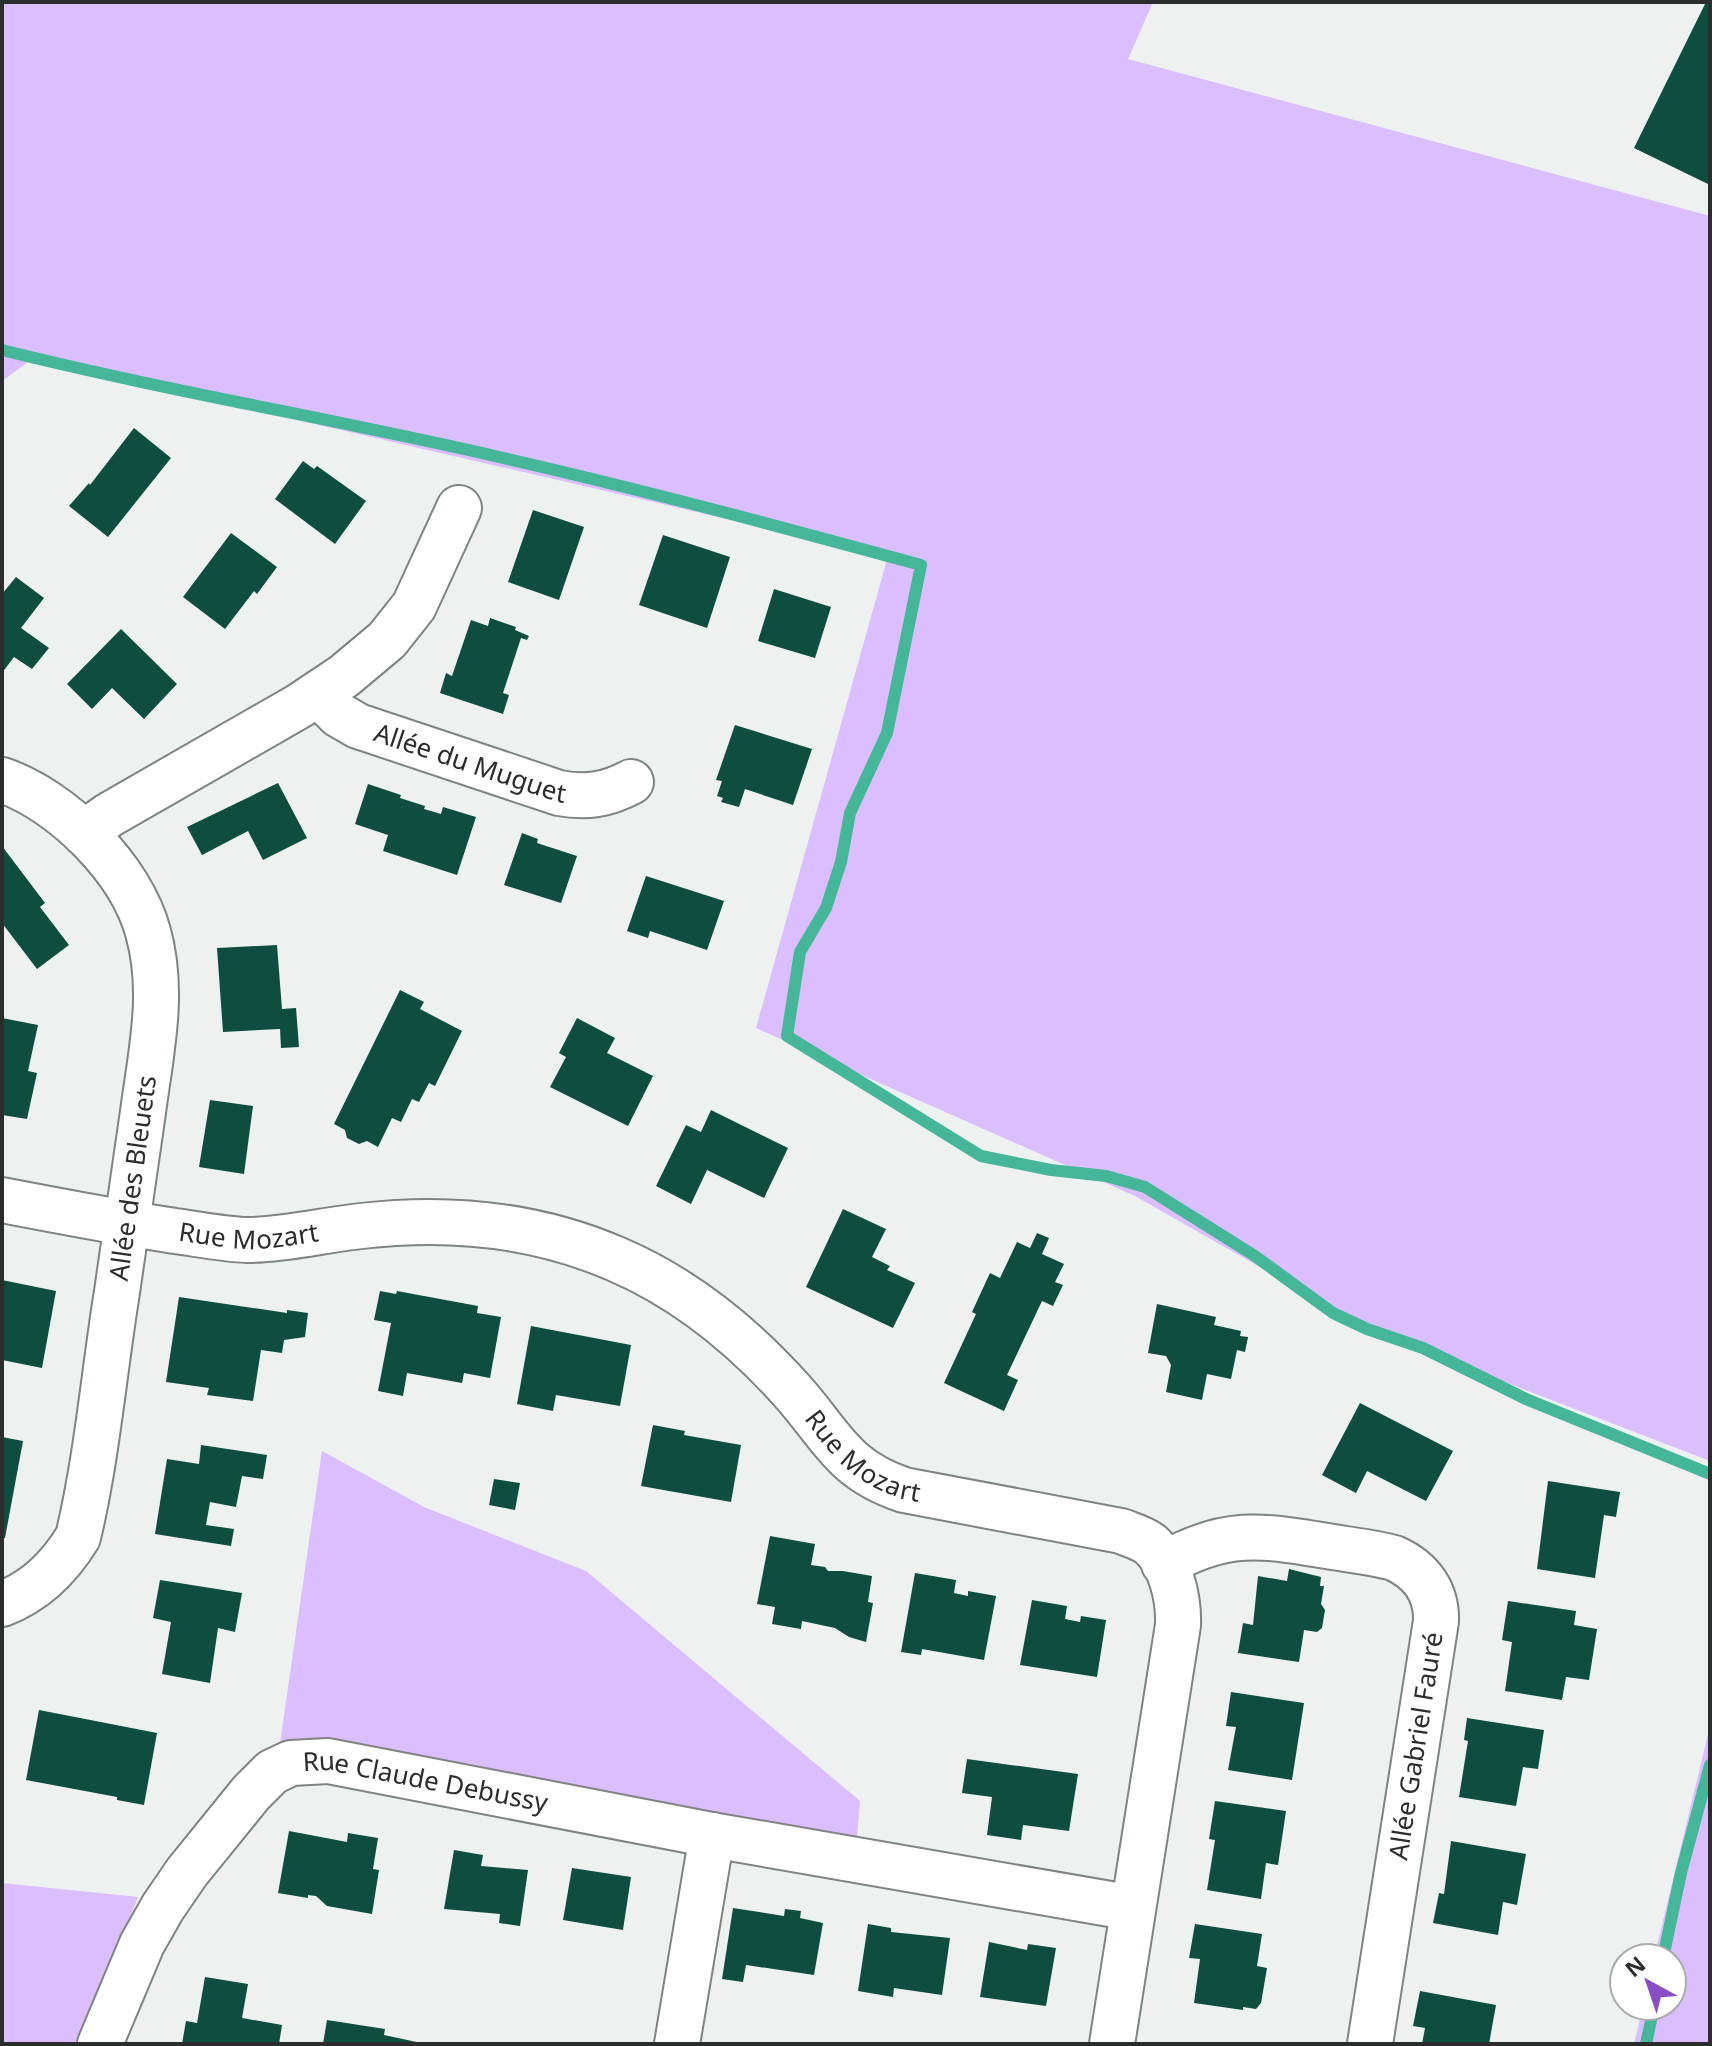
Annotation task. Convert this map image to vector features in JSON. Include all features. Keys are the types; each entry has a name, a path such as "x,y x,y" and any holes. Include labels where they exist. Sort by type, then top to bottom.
{"street":[{"path":"84,833 109,815 318,694 387,640 407,618 459,508"},
{"name":"Allée du Muguet","path":"318,694 339,715 358,726 559,793 585,797 603,794 631,782"},
{"name":"Allée des Bleuets","path":"2,780 40,798 84,833 119,874 138,905 149,934 156,974 155,1018 127,1224 78,1537 45,1579 2,1604"},
{"name":"Rue Mozart","path":"2,1200 127,1224 252,1240 363,1226 438,1222 504,1227 580,1245 633,1266 708,1313 778,1376 844,1455 874,1479 904,1490 1121,1531 1152,1546 1164,1564 1177,1600 1177,1638 1112,2044"},
{"name":"Allée Gabriel Fauré","path":"1164,1564 1186,1551 1217,1541 1244,1536 1268,1537 1394,1558 1413,1568 1431,1592 1436,1621 1370,2044"},
{"name":"Rue Claude Debussy","path":"100,2044 142,1944 174,1890 262,1782 272,1772 291,1763 328,1761 712,1835 1133,1908"},
{"path":"677,2044 712,1835"}],"shaded area":[{"path":"2,2 1153,2 1128,59 1710,216 1710,1461 1374,1332 1135,1196 756,1028 888,556 32,359 2,381"},
{"path":"322,1451 424,1507 586,1571 860,1801 856,1850 280,1743"},
{"path":"1710,1726 1710,2044 1634,2044 1639,2022 1688,2022 1688,1942 1658,1942"},
{"path":"2,1883 138,1897 81,2044 2,2044"}],"building":[{"path":"1706,2 1710,2 1710,185 1634,148"},
{"path":"134,428 171,458 108,537 69,506 90,485"},
{"path":"303,461 314,469 317,466 366,501 335,544 275,499"},
{"path":"533,510 584,527 559,600 508,582"},
{"path":"231,533 277,567 225,629 183,597"},
{"path":"663,535 730,557 707,628 639,605"},
{"path":"16,577 44,598 21,628 49,648 32,669 14,657 2,673 2,594"},
{"path":"774,589 831,607 815,658 758,641"},
{"path":"490,618 516,627 515,630 529,636 527,640 521,638 503,693 509,695 503,714 440,693 446,673 452,676 471,620 488,626"},
{"path":"121,629 177,684 144,719 112,688 92,709 67,684"},
{"path":"735,725 812,749 793,805 745,789 739,807 721,802 723,798 717,796 722,781 716,780"},
{"path":"278,783 307,838 263,860 248,831 202,855 187,827"},
{"path":"368,784 401,795 400,798 425,806 424,809 441,814 443,807 476,817 457,875 383,851 388,835 355,824"},
{"path":"522,833 538,839 537,843 577,856 561,903 504,885"},
{"path":"2,846 45,903 40,907 69,945 37,969 2,923"},
{"path":"646,876 724,901 707,950 650,931 648,938 627,931"},
{"path":"277,945 282,1009 296,1008 299,1047 281,1048 280,1029 223,1032 217,948"},
{"path":"400,990 424,1002 420,1009 462,1031 435,1086 429,1083 419,1102 412,1099 401,1122 392,1118 378,1147 367,1141 359,1144 347,1138 345,1130 334,1124"},
{"path":"2,1018 38,1025 28,1071 37,1073 27,1119 2,1115"},
{"path":"577,1018 615,1038 607,1053 653,1076 628,1126 550,1087 566,1057 559,1053"},
{"path":"210,1100 253,1106 244,1174 199,1167"},
{"path":"711,1110 788,1148 764,1198 707,1170 691,1204 656,1186 686,1125 701,1132"},
{"path":"843,1209 886,1229 872,1257 890,1266 887,1270 915,1283 893,1328 806,1287"},
{"path":"1037,1233 1049,1238 1042,1254 1064,1264 1055,1282 1063,1285 1053,1306 1042,1301 1007,1375 1018,1380 1004,1411 944,1383 976,1314 972,1312 990,1273 1000,1278 1017,1242 1030,1248"},
{"path":"2,1280 56,1291 42,1368 2,1360"},
{"path":"380,1291 396,1294 397,1291 478,1306 477,1313 501,1317 490,1378 464,1373 462,1383 407,1373 403,1396 378,1391 391,1323 374,1320"},
{"path":"179,1297 287,1313 287,1310 308,1313 305,1337 284,1340 282,1353 261,1350 253,1401 207,1395 209,1388 166,1382"},
{"path":"1157,1304 1216,1317 1214,1325 1241,1331 1240,1336 1248,1337 1245,1352 1237,1350 1231,1379 1207,1374 1202,1400 1166,1392 1171,1365 1166,1356 1148,1353"},
{"path":"531,1326 631,1345 620,1406 556,1395 553,1411 517,1404"},
{"path":"1360,1403 1453,1451 1426,1501 1367,1471 1356,1493 1322,1475"},
{"path":"653,1425 685,1431 684,1435 741,1445 731,1502 641,1486"},
{"path":"2,1437 23,1441 5,1538 2,1538"},
{"path":"201,1445 267,1455 263,1479 242,1476 236,1507 210,1502 206,1525 234,1529 231,1546 155,1534 167,1459 199,1464"},
{"path":"494,1479 520,1483 515,1510 489,1505"},
{"path":"1548,1481 1620,1492 1616,1517 1604,1515 1595,1578 1537,1569"},
{"path":"770,1536 815,1544 811,1565 825,1567 828,1571 872,1576 868,1602 873,1603 866,1642 849,1637 835,1628 802,1621 801,1629 772,1624 775,1607 757,1604"},
{"path":"1289,1569 1321,1577 1320,1586 1324,1586 1321,1604 1325,1610 1322,1628 1317,1632 1304,1630 1299,1662 1238,1653 1243,1623 1253,1625 1258,1576 1287,1581"},
{"path":"915,1573 956,1580 954,1593 968,1596 968,1591 996,1596 984,1660 922,1649 921,1655 901,1652"},
{"path":"160,1580 242,1593 235,1632 218,1628 210,1683 162,1674 171,1622 153,1618"},
{"path":"1032,1600 1067,1606 1065,1619 1080,1622 1081,1616 1106,1620 1097,1677 1020,1665"},
{"path":"1508,1601 1576,1611 1574,1625 1597,1629 1589,1680 1566,1677 1562,1700 1505,1691 1512,1642 1502,1640"},
{"path":"1231,1692 1304,1703 1292,1780 1228,1770 1236,1727 1226,1726"},
{"path":"39,1710 157,1733 144,1805 26,1780"},
{"path":"1467,1718 1544,1730 1538,1769 1523,1767 1516,1806 1459,1797 1468,1741 1464,1740"},
{"path":"967,1759 1078,1774 1069,1831 1023,1825 1021,1840 987,1835 992,1797 962,1793"},
{"path":"1215,1801 1286,1811 1278,1865 1266,1863 1261,1899 1207,1890 1215,1840 1209,1839"},
{"path":"289,1831 347,1842 348,1833 378,1838 373,1869 379,1870 372,1914 327,1906 316,1896 308,1895 308,1898 278,1893"},
{"path":"1451,1841 1526,1854 1517,1905 1503,1902 1498,1935 1433,1923 1439,1893 1444,1894"},
{"path":"454,1850 483,1855 481,1866 528,1870 520,1926 499,1923 500,1914 444,1909"},
{"path":"572,1868 631,1877 623,1930 563,1920"},
{"path":"733,1908 784,1916 785,1909 801,1911 800,1918 823,1923 814,1975 746,1965 743,1982 722,1979"},
{"path":"868,1924 891,1928 891,1932 950,1938 942,1995 894,1988 893,1997 858,1991"},
{"path":"1195,1924 1262,1934 1257,1966 1267,1968 1261,2003 1256,2009 1194,2003 1200,1959 1189,1958"},
{"path":"989,1942 1027,1950 1028,1944 1056,1948 1046,2006 980,1997"},
{"path":"205,1977 248,1984 242,2018 282,2025 279,2044 182,2044 186,2021 197,2023"},
{"path":"1420,1991 1496,2005 1489,2044 1422,2044 1425,2028 1413,2026"},
{"path":"327,2020 385,2029 384,2035 426,2044 323,2044"}],"waterway":[{"path":"2,350 552,469 921,565 887,733 850,813 841,862 826,908 800,952 787,1036 981,1156 1051,1170 1106,1176 1145,1187 1255,1256 1333,1313 1367,1329 1423,1348 1526,1399 1710,1474"},
{"path":"1666,1942 1710,1765"},
{"path":"1646,2044 1651,2022"}]}
